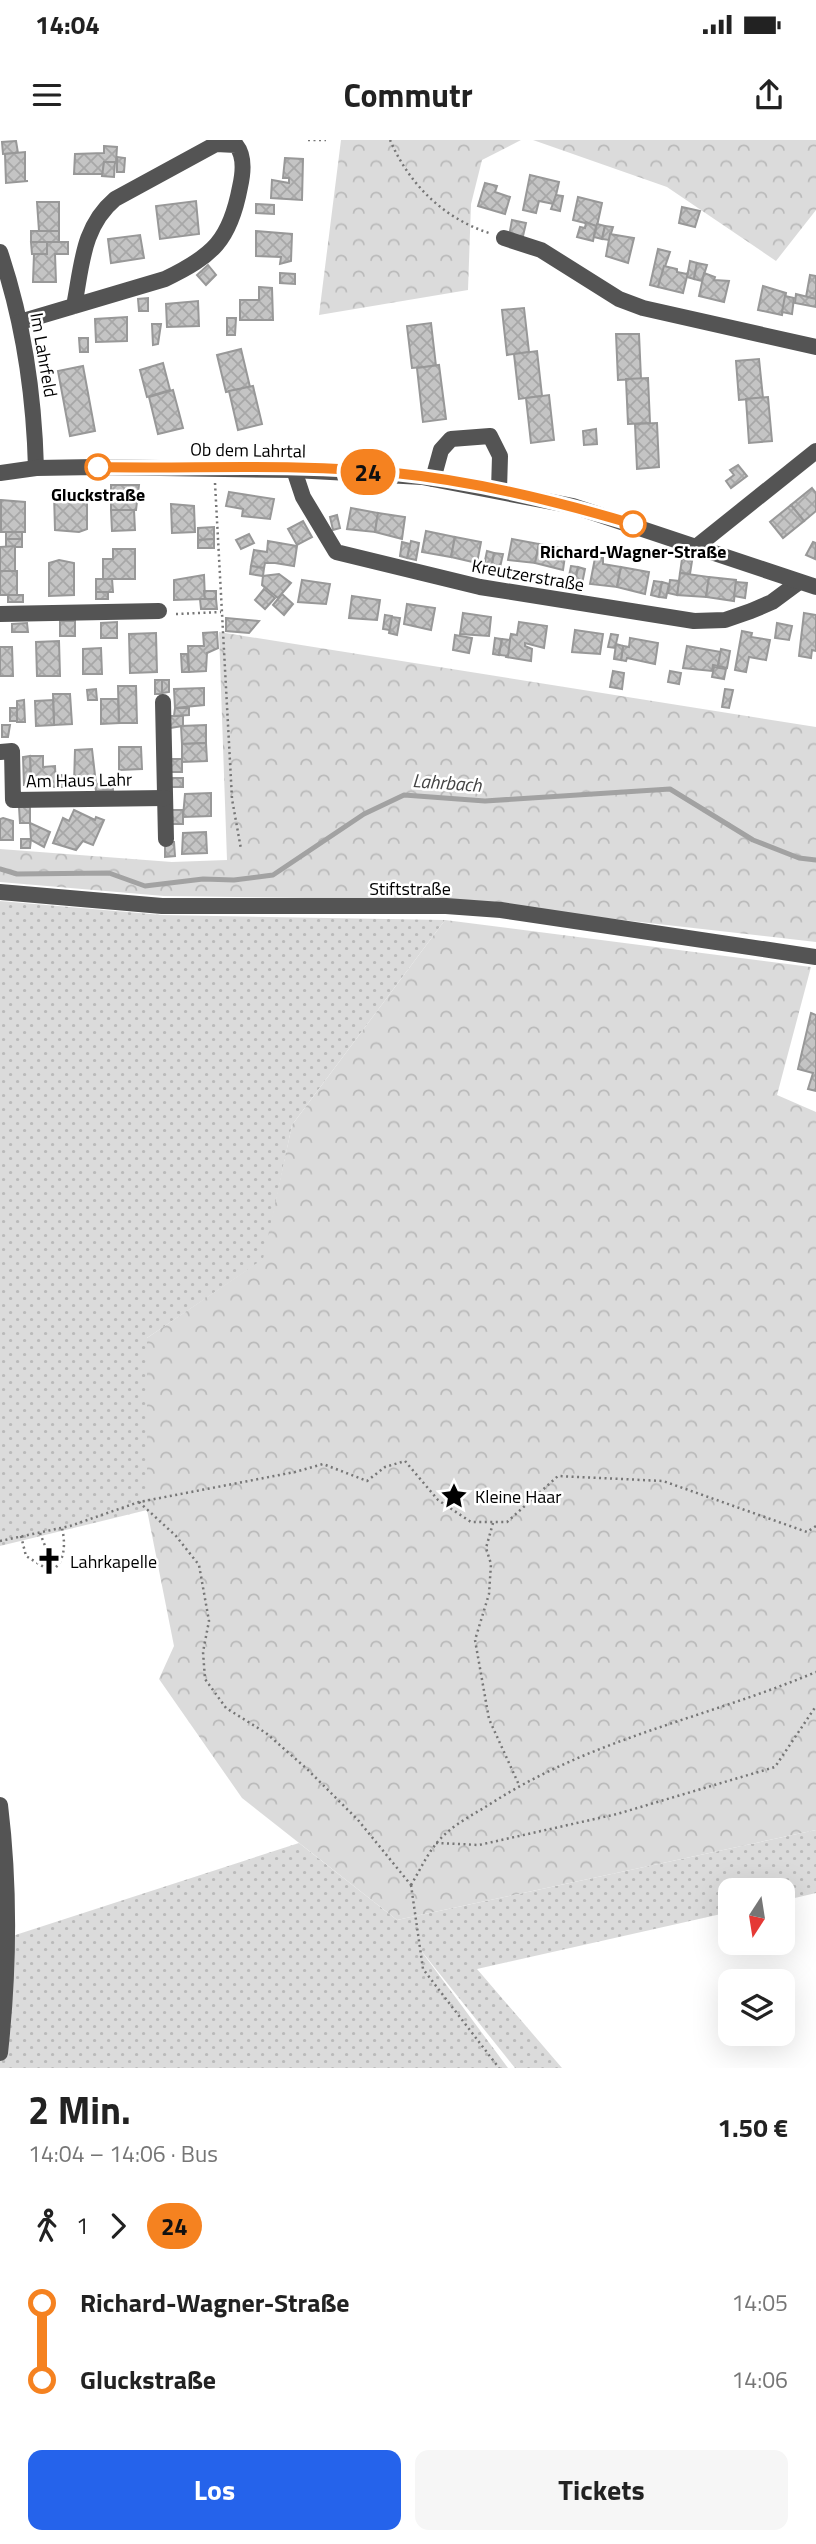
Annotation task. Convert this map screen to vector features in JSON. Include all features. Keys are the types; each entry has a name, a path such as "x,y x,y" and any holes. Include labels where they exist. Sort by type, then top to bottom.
{"street":[{"path":"20,322 74,306 165,279 183,270 214,247 226,235 236,210 242,161 236,145 216,144 115,199 104,208 92,224 74,306"},
{"path":"504,238 541,250 619,299 643,308 816,347"},
{"name":"Im Lahrfeld","path":"0,252 8,305 20,322 31,378 36,468"},
{"path":"433,479 441,450 451,439 491,436 500,456 499,490"},
{"path":"696,547 816,451"},
{"name":"Ob dem Lahrtal","path":"0,473 36,468 392,473 499,490 573,506 816,587"},
{"name":"Kreutzerstraße","path":"294,470 303,497 336,552 480,587 713,621 725,620 772,602 799,582"},
{"path":"0,614 159,611"},
{"path":"163,702 166,839"},
{"name":"Am Haus Lahr","path":"0,751 12,751 13,800 165,798"},
{"name":"Stiftstraße","path":"0,892 162,906 446,906 501,910 816,957"},
{"path":"0,1805 7,1883 4,2011 0,2053"}],"path":[{"path":"308,140 326,140"},
{"path":"390,140 424,193 474,228 504,238"},
{"path":"214,470 232,799 241,849"},
{"path":"159,611 168,614 221,612"},
{"path":"0,1541 62,1528 139,1502 295,1472 323,1464 367,1481 385,1467 405,1461 438,1500 471,1522 507,1522 558,1476 663,1481 807,1532 816,1526"},
{"path":"139,1502 176,1536 199,1565 209,1621 203,1652 205,1679 226,1708 266,1733 307,1769 358,1820 411,1885 423,1969 499,2068"},
{"path":"493,1522 486,1548 491,1564 489,1594 475,1640 489,1719 519,1785"},
{"path":"22,1536 26,1556 47,1569 54,1569 62,1561 64,1551 62,1528"},
{"path":"40,1533 49,1556"},
{"path":"411,1885 436,1843 453,1827 519,1785 614,1741 722,1709 816,1672"},
{"path":"436,1843 479,1844 617,1814 775,1767 816,1706"}],"green space":[{"path":"341,140 521,140 482,160 471,204 468,290 319,315"},
{"path":"533,140 816,140 816,210 776,261 667,187"},
{"path":"219,632 816,727 816,942 446,900 164,896 0,882 0,849 172,862 227,860"},
{"path":"0,901 162,915 445,920 292,1125 264,1259 147,1338 147,1510 0,1546"},
{"path":"445,920 811,967 777,1095 816,1112 816,1830 397,1920 242,1798 159,1679 174,1646 147,1510 147,1338 263,1259 292,1125"},
{"path":"816,1830 816,1893 795,1898 795,1878 718,1878 718,1915 477,1969 562,2068 515,2068 419,1948 508,2068 0,2068 0,1940 299,1843 397,1920"}],"building":[{"path":"16,141 18,153 3,154 2,142"},
{"path":"104,146 117,147 116,163 104,162 103,174 74,174 75,154 104,153"},
{"path":"25,152 25,181 28,181 6,183 5,154"},
{"path":"117,157 125,158 124,172 117,172"},
{"path":"285,158 303,159 302,200 271,198 272,180 289,183 289,178 283,178"},
{"path":"104,162 115,162 114,177 102,176"},
{"path":"530,175 559,182 554,204 539,201 536,213 523,210"},
{"path":"485,183 497,186 495,192 510,197 505,214 478,206"},
{"path":"556,195 563,196 560,211 551,209"},
{"path":"578,197 602,203 597,226 573,220"},
{"path":"196,201 199,234 160,239 156,206"},
{"path":"37,202 59,202 59,231 39,231"},
{"path":"256,204 274,205 274,214 256,213"},
{"path":"682,207 700,211 695,227 679,223"},
{"path":"512,220 526,223 523,236 509,236"},
{"path":"586,222 596,226 593,241 577,237 580,227 585,228"},
{"path":"597,224 605,226 602,239 594,237"},
{"path":"605,226 613,227 609,240 602,239"},
{"path":"31,231 59,231 59,242 31,242"},
{"path":"256,231 292,234 291,261 280,264 281,257 256,256"},
{"path":"610,234 634,238 628,263 606,256"},
{"path":"140,235 144,258 111,263 108,239"},
{"path":"31,242 47,242 47,254 32,254"},
{"path":"47,242 68,242 68,254 55,254 56,282 33,282 34,254 47,254"},
{"path":"658,249 670,252 658,287 650,285"},
{"path":"690,261 697,263 694,279 687,277"},
{"path":"697,263 707,265 702,281 694,279"},
{"path":"208,265 216,275 206,285 197,275"},
{"path":"664,266 677,269 677,272 688,272 683,293 658,287"},
{"path":"280,273 295,274 295,284 280,283"},
{"path":"704,273 715,277 714,280 729,281 724,302 699,296"},
{"path":"810,275 816,276 816,299 806,297"},
{"path":"763,286 786,293 782,315 758,310"},
{"path":"259,287 272,288 273,320 240,320 240,300 259,300"},
{"path":"796,294 816,299 816,307 795,303"},
{"path":"785,296 794,298 792,314 782,312"},
{"path":"148,298 148,311 139,311 138,299"},
{"path":"198,301 199,326 167,327 166,304"},
{"path":"524,308 529,352 507,355 502,310"},
{"path":"127,317 127,341 96,342 95,319"},
{"path":"227,318 236,318 235,335 227,335"},
{"path":"431,323 436,366 412,368 407,326"},
{"path":"152,324 161,324 158,344 153,345"},
{"path":"616,334 639,334 641,379 618,380"},
{"path":"79,338 88,338 88,352 80,352"},
{"path":"241,349 250,387 226,392 217,355"},
{"path":"537,351 542,396 519,399 514,354"},
{"path":"759,359 763,398 739,400 736,361"},
{"path":"163,363 170,390 147,397 140,370"},
{"path":"439,365 446,419 423,422 417,368"},
{"path":"83,366 95,431 70,436 58,371"},
{"path":"648,378 650,423 628,424 626,379"},
{"path":"253,386 262,424 238,430 229,391"},
{"path":"173,390 183,428 158,434 149,397"},
{"path":"549,395 554,440 531,443 526,398"},
{"path":"768,397 772,441 749,443 746,399"},
{"path":"657,423 659,467 637,469 635,424"},
{"path":"596,429 597,444 584,445 583,431"},
{"path":"738,465 747,476 731,488 726,481 734,475 730,470"},
{"path":"111,485 139,485 136,510 111,510"},
{"path":"812,488 816,493 816,511 804,521 791,505"},
{"path":"229,492 274,499 270,519 242,516 243,509 226,506"},
{"path":"54,493 87,493 87,529 79,532 55,530"},
{"path":"1,500 25,502 25,532 1,532"},
{"path":"171,504 194,506 195,532 172,533"},
{"path":"791,505 804,521 783,538 770,522"},
{"path":"351,508 378,513 375,532 347,529"},
{"path":"111,510 134,510 135,530 112,531"},
{"path":"378,513 405,517 402,539 375,532"},
{"path":"337,515 340,528 333,530 330,517"},
{"path":"303,521 312,537 297,545 288,529"},
{"path":"214,527 214,539 198,540 198,528"},
{"path":"426,531 455,537 451,557 422,552"},
{"path":"6,532 22,532 22,539 6,539"},
{"path":"249,534 254,543 241,549 236,540"},
{"path":"455,537 481,542 477,563 451,557"},
{"path":"6,539 22,539 22,547 6,547"},
{"path":"214,539 214,548 198,548 198,540"},
{"path":"512,539 539,544 535,563 508,560"},
{"path":"268,541 297,546 294,566 265,563 264,568 251,566 254,550 267,552"},
{"path":"411,541 419,543 416,560 407,558"},
{"path":"402,542 410,544 407,558 400,556"},
{"path":"813,542 816,543 815,559 806,555"},
{"path":"539,544 566,549 563,570 535,563"},
{"path":"15,546 15,571 0,571 0,547"},
{"path":"113,549 135,549 135,579 103,579 103,559 113,559"},
{"path":"487,551 494,553 491,571 483,570"},
{"path":"494,553 503,554 499,572 491,571"},
{"path":"595,558 603,558 603,564 621,567 617,587 590,584"},
{"path":"682,559 692,561 690,574 680,573"},
{"path":"59,560 74,563 74,595 49,596 49,563"},
{"path":"251,566 264,568 263,576 250,574"},
{"path":"571,566 578,567 575,583 568,581"},
{"path":"578,567 585,569 582,584 575,583"},
{"path":"621,567 649,572 645,594 617,587"},
{"path":"0,571 17,571 17,595 0,595"},
{"path":"680,573 709,577 706,597 677,595"},
{"path":"279,574 291,583 278,598 262,585 263,576"},
{"path":"204,575 205,599 174,600 174,580"},
{"path":"709,577 736,580 734,601 706,597"},
{"path":"96,579 112,579 113,592 96,592"},
{"path":"302,580 330,584 326,604 298,602"},
{"path":"670,580 679,581 677,595 668,593"},
{"path":"654,581 662,582 659,597 651,595"},
{"path":"662,582 669,584 666,598 659,597"},
{"path":"736,582 747,583 745,598 734,596"},
{"path":"264,589 275,598 265,609 255,600"},
{"path":"204,591 216,591 216,599 205,599"},
{"path":"96,592 108,592 108,599 96,599"},
{"path":"282,594 293,604 284,615 273,605"},
{"path":"8,595 23,595 23,602 8,602"},
{"path":"352,596 380,600 377,620 349,618"},
{"path":"200,599 216,599 217,609 201,609"},
{"path":"407,604 435,608 431,630 404,624"},
{"path":"463,613 491,617 489,636 460,634"},
{"path":"804,613 816,615 816,651 812,650 811,658 799,656"},
{"path":"385,615 392,616 390,630 383,629"},
{"path":"392,617 400,618 397,635 389,633"},
{"path":"226,618 259,621 249,633 226,631"},
{"path":"60,621 75,621 75,636 60,636"},
{"path":"117,622 117,638 101,638 101,623"},
{"path":"519,622 547,626 544,648 525,643 525,646 532,649 531,661 506,657 511,634 517,635"},
{"path":"27,623 28,632 12,632 12,624"},
{"path":"777,623 792,626 789,640 775,638"},
{"path":"575,630 603,634 600,654 572,652"},
{"path":"742,631 752,633 751,637 770,640 766,660 749,657 746,672 735,670"},
{"path":"217,632 218,648 207,653 206,671 189,672 188,646 204,646 203,633"},
{"path":"156,633 157,672 130,673 129,634"},
{"path":"611,634 618,635 615,648 608,647"},
{"path":"455,635 472,638 469,653 453,650"},
{"path":"495,638 502,639 499,655 493,654"},
{"path":"630,638 658,643 655,664 627,658 626,661 621,660 623,646 629,647"},
{"path":"502,639 510,640 508,656 499,655"},
{"path":"59,641 60,676 37,676 36,642"},
{"path":"616,644 623,646 621,660 614,659"},
{"path":"687,646 721,652 718,666 713,665 712,671 683,668"},
{"path":"0,647 12,647 13,676 0,676"},
{"path":"101,648 102,674 83,674 83,649"},
{"path":"721,649 730,651 727,668 718,666"},
{"path":"181,654 187,654 189,672 182,672"},
{"path":"714,667 726,669 724,679 712,677"},
{"path":"613,671 624,673 622,689 610,687"},
{"path":"670,671 681,673 679,684 668,682"},
{"path":"155,680 162,680 162,694 155,694"},
{"path":"162,680 169,680 169,692 162,693"},
{"path":"118,686 136,686 137,723 119,723"},
{"path":"204,688 204,705 175,708 174,689"},
{"path":"96,689 97,700 88,700 87,690"},
{"path":"725,689 733,690 729,708 722,707"},
{"path":"53,694 70,694 72,724 54,725"},
{"path":"101,699 118,699 119,723 101,724"},
{"path":"24,700 25,722 17,722 17,701"},
{"path":"53,700 54,725 36,726 35,701"},
{"path":"10,708 17,708 17,721 10,721"},
{"path":"175,708 189,708 189,715 174,716"},
{"path":"170,716 183,716 183,726 170,728"},
{"path":"2,725 10,725 8,737 2,737"},
{"path":"206,725 206,743 182,744 181,726"},
{"path":"206,743 207,761 182,762 182,744"},
{"path":"119,747 141,747 142,769 119,770"},
{"path":"92,749 96,784 74,784 75,750"},
{"path":"30,756 43,756 43,767 55,766 56,787 31,786"},
{"path":"30,756 31,785 24,785 23,757"},
{"path":"170,759 182,759 182,772 170,772"},
{"path":"59,775 66,775 66,787 59,787"},
{"path":"170,778 183,778 183,787 170,787"},
{"path":"112,783 113,790 96,791 95,784"},
{"path":"211,793 211,816 183,817 185,794"},
{"path":"19,807 30,807 30,823 20,823"},
{"path":"74,810 95,820 96,817 104,820 93,845 83,841 76,850 53,843 63,818 69,821"},
{"path":"171,810 183,810 183,824 172,824"},
{"path":"0,819 13,821 13,840 0,840"},
{"path":"30,823 50,832 44,847 31,840"},
{"path":"206,832 207,853 182,854 183,833"},
{"path":"21,839 31,839 30,848 21,848"},
{"path":"165,842 174,842 175,856 165,857"},
{"path":"811,1013 816,1015 816,1091 808,1089 813,1073 798,1069"}],"waterway":[{"name":"Lahrbach","path":"0,869 17,874 109,873 145,886 203,879 234,880 273,875 364,814 404,795 485,801 670,789 753,840 799,858 816,860"}],"bus line":[{"name":"24","path":"98,467 392,473 499,490 573,506 633,524"}],"place":[{"name":"Gluckstraße","path":"98,467"},
{"name":"Richard-Wagner-Straße","path":"633,524"},
{"name":"Kleine Haar","path":"454,1496"},
{"name":"Lahrkapelle","path":"49,1561"}]}
